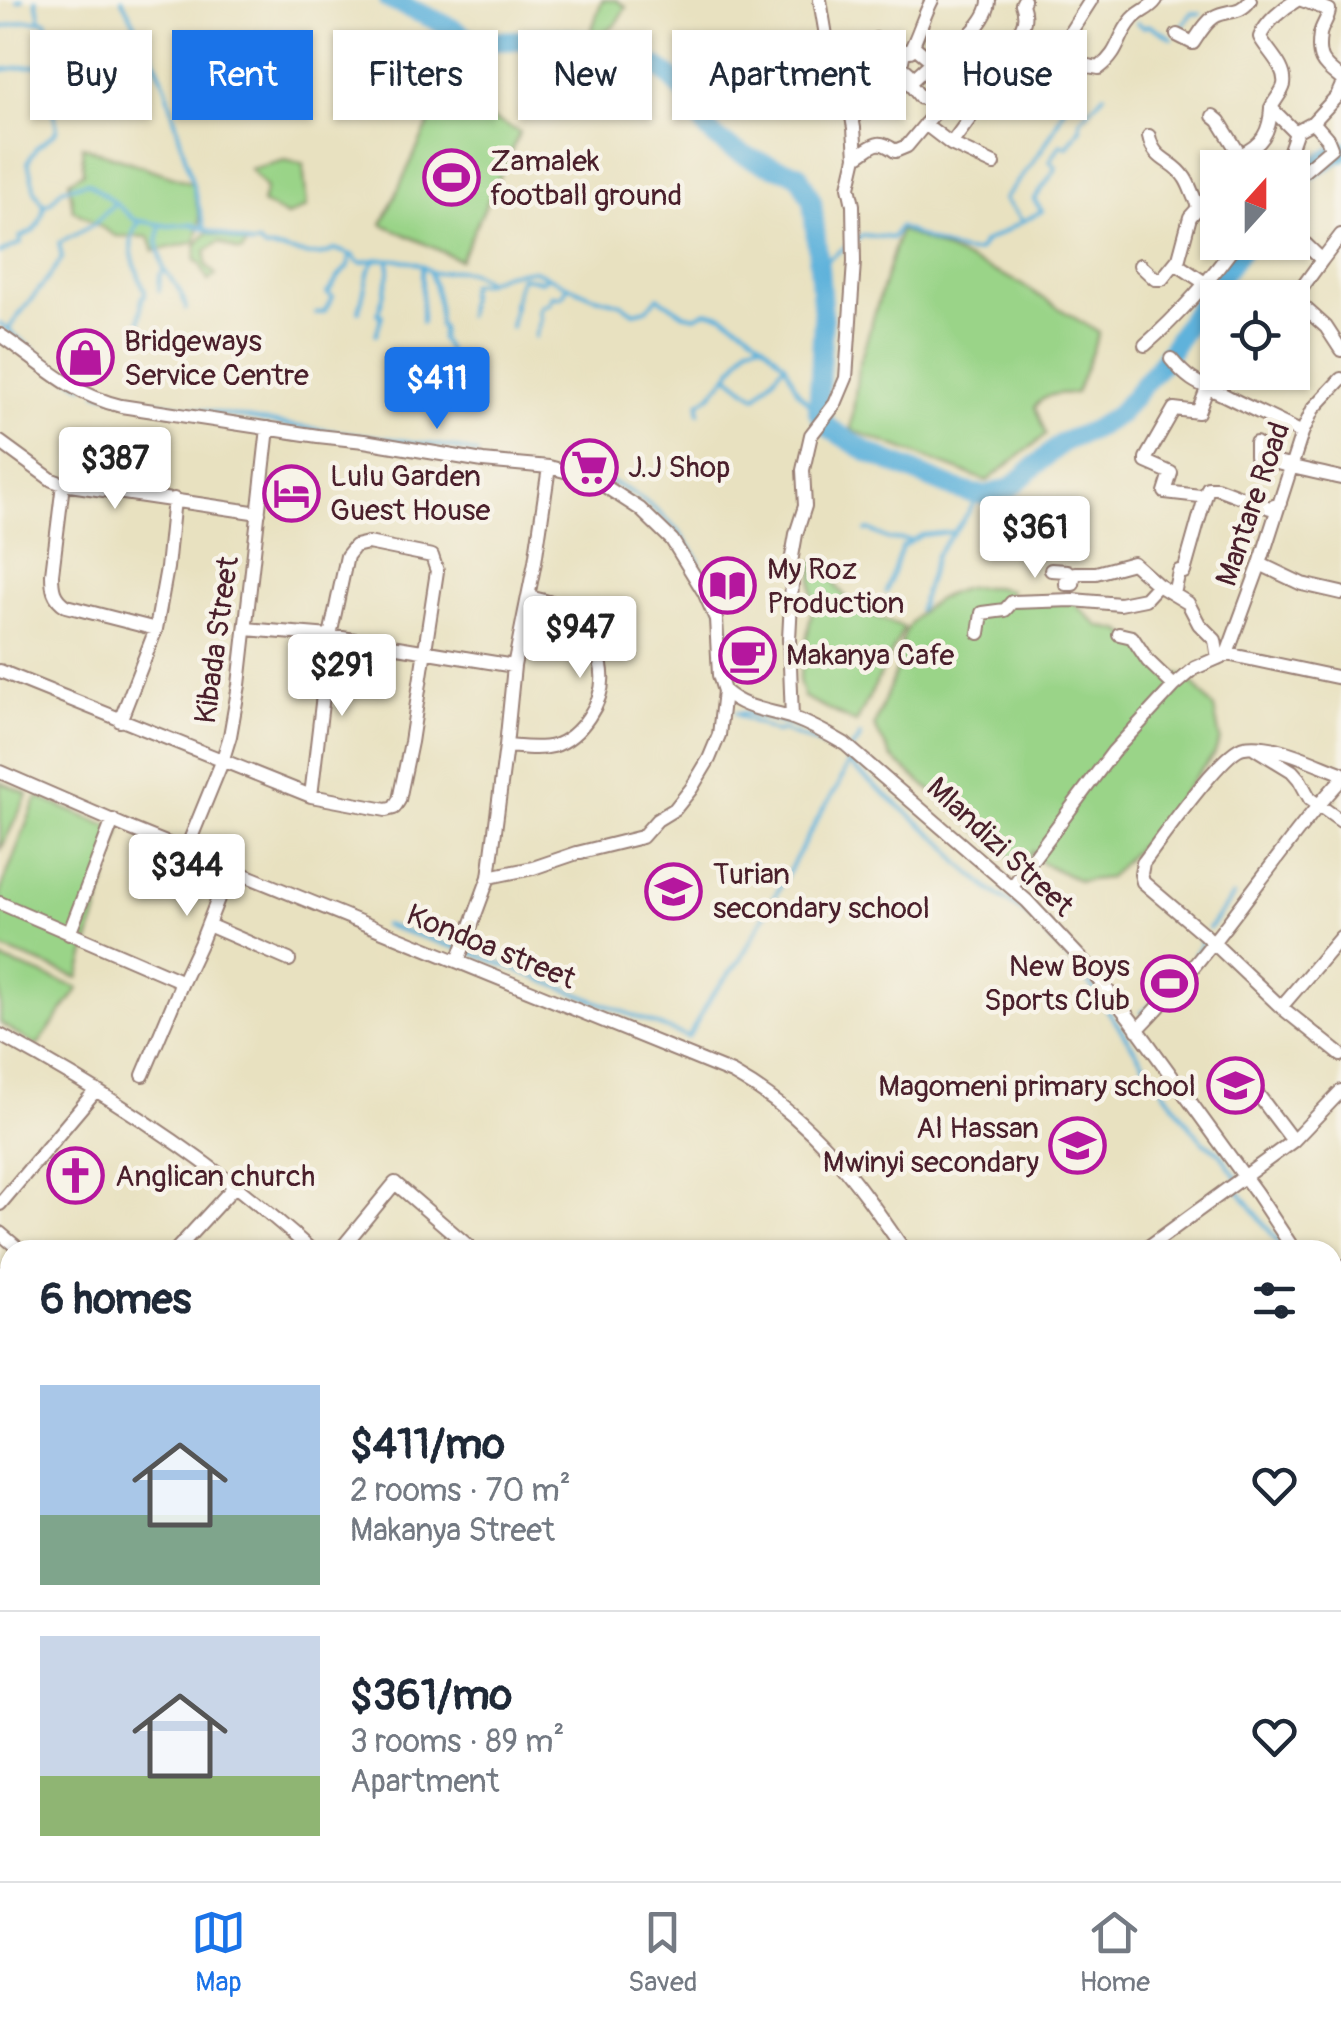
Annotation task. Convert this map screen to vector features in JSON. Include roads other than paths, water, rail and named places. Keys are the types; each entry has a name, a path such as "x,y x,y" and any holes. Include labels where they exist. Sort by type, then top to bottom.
{"street":[{"path":"820,0 825,30"},
{"path":"926,97 922,98 909,82 909,72 901,66 922,30 922,18 932,0"},
{"path":"971,30 989,10 990,0"},
{"path":"1020,30 1024,25 1023,0"},
{"path":"1091,0 1052,61 1063,73 1070,65 1078,70 1105,64 1119,48 1129,22 1156,0"},
{"path":"1177,35 1192,43 1216,16 1245,8 1250,0"},
{"path":"1251,150 1269,129 1270,108 1282,90 1284,80 1277,62 1260,37 1280,12 1300,0 1328,10 1320,36 1320,61 1341,79"},
{"path":"907,51 916,48 926,56"},
{"path":"909,82 926,68"},
{"path":"1290,150 1298,130 1313,122 1341,87"},
{"path":"1270,108 1296,133"},
{"path":"1213,116 1218,118 1234,150"},
{"path":"792,718 790,568 804,506 803,470 811,435 835,404 846,378 848,359 854,262 850,187 856,157 852,120"},
{"path":"856,157 881,142 895,151 902,150 929,120"},
{"path":"951,144 969,120"},
{"path":"1310,166 1332,148 1313,122"},
{"path":"926,124 951,144 994,164"},
{"path":"1140,265 1160,280 1175,264 1190,218 1198,208 1184,176 1156,155 1149,136"},
{"path":"1341,235 1296,300 1316,316 1341,350"},
{"path":"1310,248 1322,260"},
{"path":"1208,280 1226,260"},
{"path":"1175,264 1200,280"},
{"path":"1145,345 1200,288"},
{"path":"0,357 5,338 51,374 94,400 121,406 483,461 549,467 584,476 640,509 672,540 716,619 724,691 719,735 709,759 674,809 642,837 488,877"},
{"path":"1171,358 1184,374 1200,384"},
{"name":"Mantare Road","path":"1223,656 1260,564 1302,433 1314,409 1341,379"},
{"path":"1206,494 1166,492 1171,473 1146,462 1146,458 1174,409 1198,412 1208,390"},
{"path":"1211,390 1302,433"},
{"name":"Kibada Street","path":"186,850 222,762 232,723 268,428"},
{"path":"0,442 63,484 258,513"},
{"path":"1256,443 1256,456 1341,478"},
{"path":"458,961 488,877 514,666 549,467"},
{"path":"63,484 52,574 55,596 66,606 156,628"},
{"path":"1174,594 1178,570 1184,572 1208,488 1270,508 1280,503"},
{"path":"120,721 156,628 174,499"},
{"path":"0,671 311,796 386,810 394,808 412,742 426,652 437,571 432,556 368,543 355,546 346,556 330,636 311,796"},
{"path":"1052,570 1067,571 1066,584 1073,584 1075,573 1096,573 1133,562 1158,586 1188,603 1223,656"},
{"path":"1260,564 1302,584 1341,593"},
{"path":"979,633 982,612 1006,610 1012,602 1073,600 1120,604 1145,599 1158,586"},
{"path":"506,746 556,746 577,731 601,692 602,672 595,637 588,625 564,608 528,597"},
{"path":"246,629 330,636 514,666"},
{"path":"1120,634 1132,637 1174,686"},
{"path":"1012,887 1112,752 1195,668 1223,656 1341,678"},
{"name":"Mlandizi Street","path":"724,691 744,706 792,718 845,744 1012,887 1088,966 1287,1240"},
{"path":"1249,746 1292,771 1310,800 1341,821"},
{"path":"1137,1030 1213,944 1341,776 1278,750 1249,746 1235,749 1185,807 1143,863 1143,882 1213,944 1281,1007 1341,1055"},
{"name":"Kondoa street","path":"1,776 732,1073 775,1099 836,1156 897,1240"},
{"path":"70,934 113,820"},
{"path":"143,1075 230,868"},
{"path":"0,903 166,973 181,985"},
{"path":"208,924 290,960"},
{"path":"1281,1007 1341,937"},
{"path":"0,1035 96,1090 198,1157 301,1240"},
{"path":"1244,1076 1292,1141"},
{"path":"0,1204 96,1090"},
{"path":"1158,1240 1292,1141 1341,1092"},
{"path":"348,1240 395,1183 461,1240"},
{"path":"185,1240 234,1187"}],"waterway":[{"path":"17,1 22,0"},
{"path":"36,0 40,19"},
{"path":"122,0 149,46 166,87 205,229"},
{"path":"389,0 471,39 580,40 640,59 675,82 695,105 706,128 719,140 750,158 798,174 812,201 819,266 823,317 818,412 828,427 869,453 950,487 987,495 1010,488 1063,442 1119,414 1164,360 1233,260"},
{"path":"1178,31 1192,13 1200,14"},
{"path":"0,28 26,21 46,21 57,59 53,110 57,128 28,162 35,191 44,205 62,189 88,182 115,203"},
{"path":"1137,23 1172,38"},
{"path":"0,70 30,66"},
{"path":"856,240 863,235 892,238 899,227 952,249 979,250 983,243 1042,211 1034,200 1055,170 1050,161 1061,144 1067,147 1080,128 1080,120 1104,94"},
{"path":"1021,219 1004,199 1038,155 1058,120"},
{"path":"1310,170 1341,151"},
{"path":"8,330 62,258 59,243 94,224 115,203 135,220 169,226 191,224 252,245 258,243 265,249 309,255 335,249 362,263 382,259 406,261 435,273 464,271 487,281 533,270 634,312 647,309 658,297 684,314 696,317 706,311 723,315 748,330 785,364 798,392 818,412"},
{"path":"0,253 21,243 20,237 35,229 44,205"},
{"path":"139,331 145,291 131,247 140,221"},
{"path":"159,291 164,270 157,241 161,225"},
{"path":"819,266 848,245"},
{"path":"316,313 324,312 333,297 327,293 348,267 350,256"},
{"path":"359,311 369,270 376,259"},
{"path":"376,335 389,262"},
{"path":"422,267 422,322"},
{"path":"164,270 178,288 186,309"},
{"path":"430,273 441,339 448,351"},
{"path":"511,327 521,277 542,281 547,276"},
{"path":"467,316 470,284 487,281"},
{"path":"535,337 542,305 549,304 552,295 564,294 567,286"},
{"path":"0,323 84,386"},
{"path":"728,375 749,345 762,342"},
{"path":"699,413 699,403 728,375 756,397 784,365"},
{"path":"97,392 477,454"},
{"path":"606,480 668,520 696,556 702,579"},
{"path":"919,610 936,555 973,505 974,494"},
{"path":"866,531 888,539 909,540"},
{"path":"886,592 902,547 922,535 951,532"},
{"path":"710,591 725,620 734,671"},
{"path":"736,713 800,727"},
{"path":"739,713 776,732 782,730 848,755"},
{"path":"478,955 688,1037 712,995 740,960 839,785 851,748 860,736"},
{"path":"849,761 948,847 958,862 990,890 1029,916 1083,974 1194,1131 1220,1153 1237,1178"},
{"path":"1209,928 1233,896"},
{"path":"384,925 477,954"},
{"path":"1195,955 1201,944 1199,937"},
{"path":"1142,1012 1157,1000"},
{"path":"1239,1191 1276,1240"}],"place":[{"name":"Zamalek football ground","path":"451,178"},
{"name":"Bridgeways Service Centre","path":"85,358"},
{"name":"J.J Shop","path":"589,467"},
{"name":"Lulu Garden Guest House","path":"291,493"},
{"name":"My Roz Production","path":"728,586"},
{"name":"Makanya Cafe","path":"747,655"},
{"name":"Turian secondary school","path":"674,891"},
{"name":"New Boys Sports Club","path":"1169,983"},
{"name":"Magomeni primary school","path":"1235,1086"},
{"name":"Al Hassan Mwinyi secondary","path":"1078,1145"},
{"name":"Anglican church","path":"76,1176"}]}
